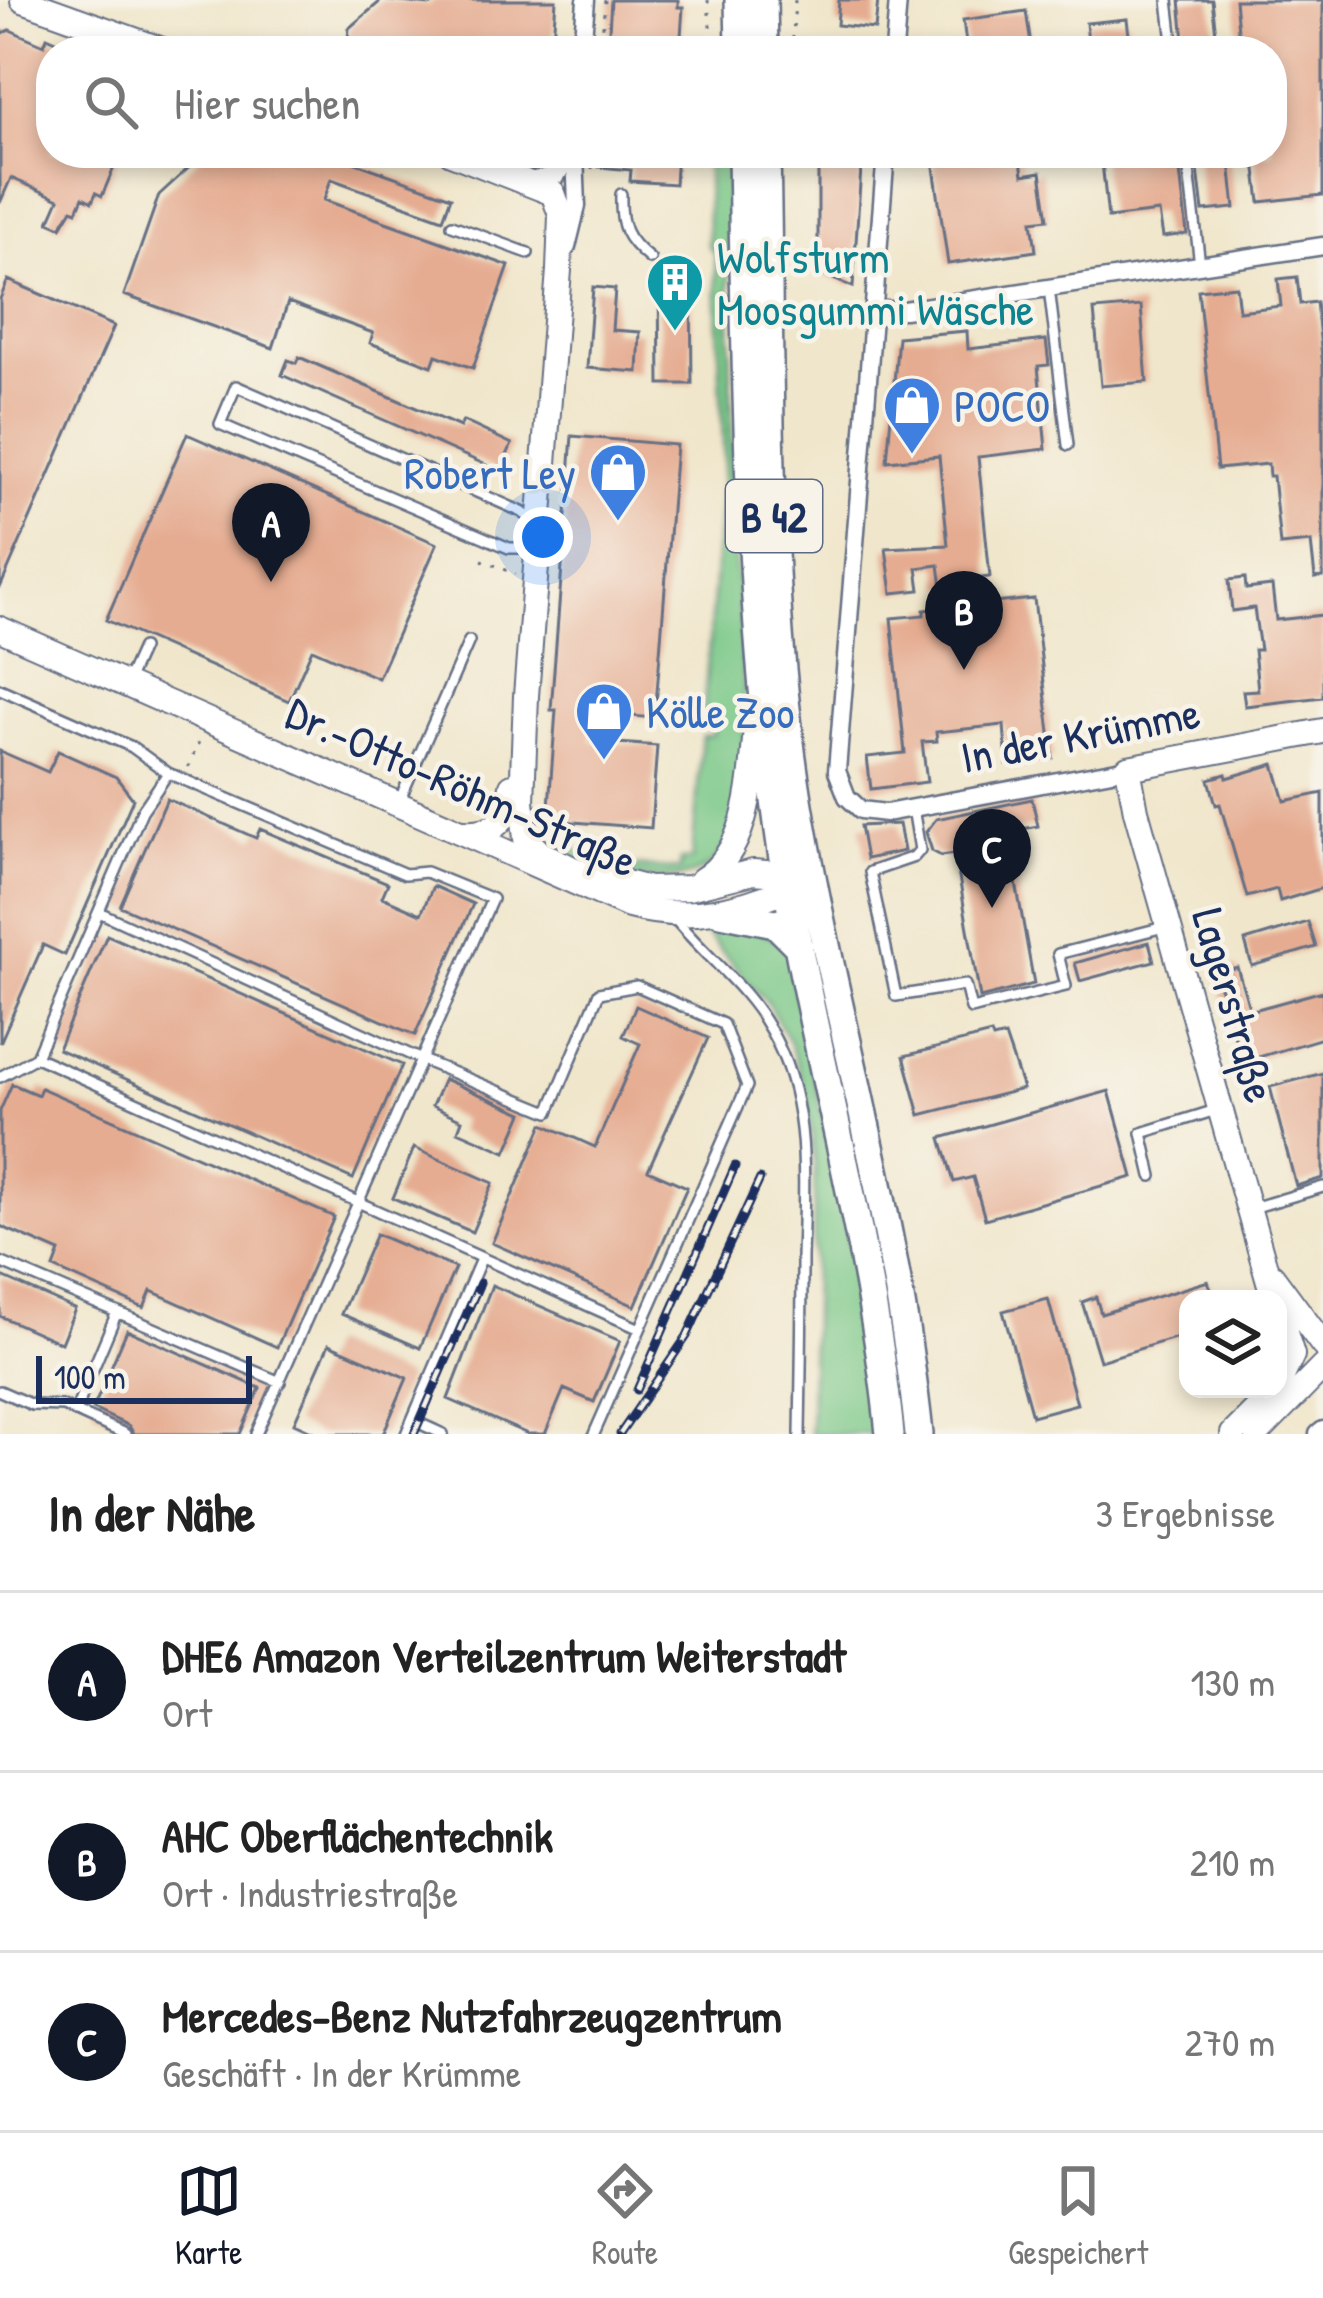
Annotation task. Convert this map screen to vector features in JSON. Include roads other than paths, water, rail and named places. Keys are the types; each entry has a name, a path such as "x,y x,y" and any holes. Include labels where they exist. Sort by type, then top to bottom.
{"main road":[{"path":"740,0 740,36"},
{"path":"763,0 764,36"},
{"path":"0,9 29,2 123,36"},
{"path":"462,832 492,830 506,816 526,696 559,270 560,206 553,193 493,168"},
{"name":"B 42","path":"742,168 749,483 761,682 795,880 904,1320 919,1434"},
{"name":"B 42","path":"766,168 779,610 799,947 866,1277 890,1434"},
{"name":"Dr.-Otto-Röhm-Straße","path":"0,629 604,897 671,915 722,912 795,880"},
{"path":"688,888 718,870 735,844 749,783 761,682"},
{"name":"Dr.-Otto-Röhm-Straße","path":"526,696 524,831 529,844 540,853 595,877 650,889 688,888 752,872 795,880"},
{"name":"In der Krümme","path":"1128,768 1323,731"},
{"name":"Lagerstraße","path":"1128,768 1168,926 1275,1290"},
{"path":"722,912 775,923 799,947"},
{"path":"1287,1308 1323,1313"},
{"name":"Lagerstraße","path":"1287,1319 1298,1344 1321,1354"},
{"path":"1287,1331 1292,1355 1287,1365"},
{"path":"1287,1381 1321,1354"},
{"path":"1257,1434 1321,1354"},
{"path":"1233,1434 1267,1398"}],"street":[{"path":"583,36 586,0"},
{"path":"895,36 898,0"},
{"path":"529,181 557,175 562,168"},
{"path":"559,270 575,215 574,168"},
{"path":"885,168 874,310 904,310 1323,246"},
{"name":"In der Krümme","path":"874,310 837,770 842,788 868,813 1128,768"}],"lane":[{"path":"1168,0 1172,36"},
{"path":"1188,168 1200,265"},
{"path":"621,194 622,230 650,260"},
{"path":"452,225 528,253"},
{"path":"1049,288 1068,446"},
{"path":"236,386 522,512 531,519 538,536 527,548 509,548 220,424 236,386"},
{"path":"398,804 469,640"},
{"path":"125,684 142,648"},
{"path":"0,689 132,747 169,773 405,874 426,872 492,899 256,1434"},
{"path":"0,1077 36,1057 142,811 169,773"},
{"path":"913,808 920,850 914,857 870,872 896,996 965,986 971,1009 1066,986 1058,953 1168,926"},
{"path":"99,912 422,1060 549,1112 599,994 637,986 723,1024 747,1086 594,1434"},
{"path":"671,915 728,971 761,1014 795,1089 804,1153 800,1434"},
{"path":"36,1057 640,1328"},
{"path":"1152,1176 1142,1132 1221,1109"},
{"path":"1250,1210 1323,1187"},
{"path":"406,1434 481,1259"},
{"path":"0,1262 280,1382"},
{"path":"75,1412 118,1312"},
{"path":"0,1390 32,1405 63,1406 125,1434"},
{"path":"412,1420 443,1434"}],"railway":[{"path":"637,1390 735,1166"},
{"path":"620,1434 687,1336 760,1179"},
{"path":"414,1434 480,1283"}],"place":[{"name":"Wolfsturm Moosgummi Wäsche","path":"675,333"},
{"name":"POCO","path":"912,456"},
{"name":"Robert Ley","path":"618,523"},
{"name":"DHE6 Amazon Verteilzentrum Weiterstadt","path":"271,582"},
{"name":"AHC Oberflächentechnik","path":"964,670"},
{"name":"Kölle Zoo","path":"604,762"},
{"name":"Mercedes-Benz Nutzfahrzeugzentrum","path":"992,908"}]}
